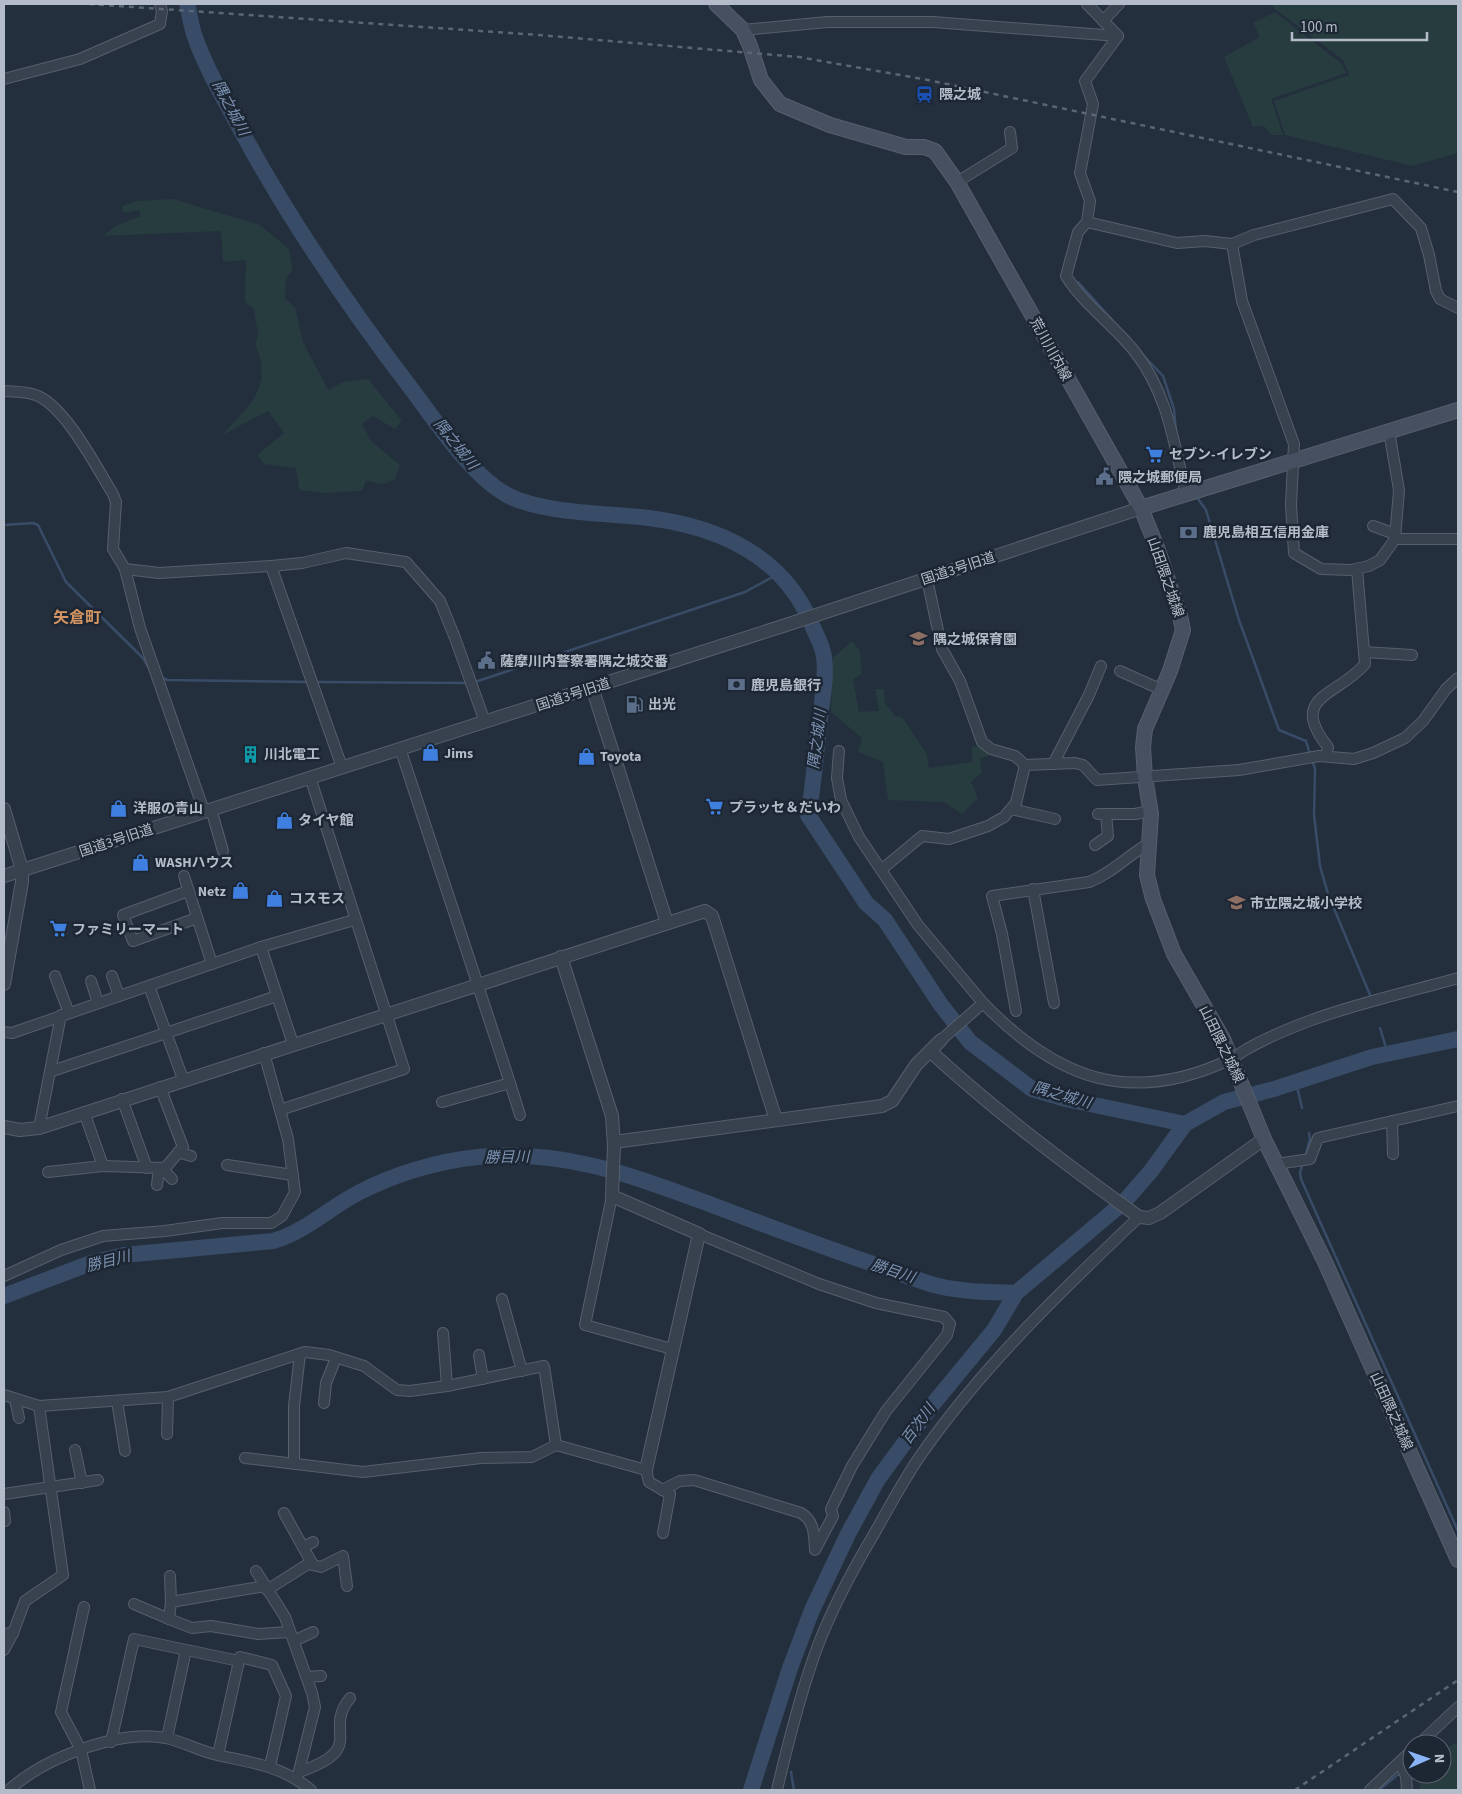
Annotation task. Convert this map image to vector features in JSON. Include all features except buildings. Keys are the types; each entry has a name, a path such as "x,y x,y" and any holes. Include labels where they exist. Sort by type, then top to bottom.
{"main road":[{"name":"荒川川内線","path":"716,4 743,30 760,80 780,104 830,125 906,147 924,147 935,151 957,182 1141,508"},
{"path":"1141,508 1458,410"},
{"name":"山田隈之城線","path":"1141,508 1169,583 1183,630 1179,648 1144,729 1145,777 1150,811 1147,875 1164,930 1174,954 1214,1021 1262,1134 1325,1262 1458,1560"}],"street":[{"path":"4,79 80,58 160,24 162,11 160,4"},
{"path":"1087,4 1118,36"},
{"path":"1103,21 1119,4"},
{"path":"743,30 827,22 933,22 1118,36"},
{"path":"1118,36 1085,81 1093,104 1080,173 1090,202 1087,222 1078,232 1066,276 1074,289 1134,351 1163,399 1191,493"},
{"path":"957,182 1012,148 1010,132"},
{"path":"1087,222 1177,243 1205,241 1232,244 1254,235 1393,198 1421,228 1429,255 1436,291 1440,299 1458,308"},
{"path":"1232,244 1242,301 1294,444 1291,505 1294,553 1321,569 1357,568 1369,566 1380,560 1395,536 1399,490 1389,432"},
{"path":"4,391 24,392 43,399 56,410 76,435 116,502 113,549 125,569 140,628 223,851"},
{"name":"国道3号旧道","path":"4,876 786,625 1141,508"},
{"path":"1373,526 1395,536 1458,539"},
{"path":"125,569 159,573 271,566 302,563 346,552 406,562 440,601 485,722"},
{"path":"271,566 342,767"},
{"path":"1317,756 1328,747 1317,734 1312,721 1314,705 1323,696 1357,674 1365,664 1357,568"},
{"path":"927,579 942,649 960,681 982,742 991,749 1015,756 1024,765 1075,763 1083,766 1097,780 1240,770 1317,756 1354,760 1373,754 1405,738 1422,721 1446,688 1458,678"},
{"path":"1364,652 1412,654"},
{"path":"1053,764 1090,695 1101,666"},
{"path":"1120,671 1162,690"},
{"path":"592,687 667,923"},
{"path":"400,748 520,1115"},
{"path":"840,751 837,778 841,800 859,837 918,925 981,1004 1037,1050 1063,1066 1106,1080 1136,1083 1165,1081 1232,1061 1247,1049 1310,1021 1458,978"},
{"path":"882,870 922,836 949,839 962,836 1004,817 1016,803 1024,765"},
{"path":"280,1110 404,1069 354,920 310,777"},
{"path":"4,809 22,870 22,882 4,984"},
{"path":"1011,809 1055,819"},
{"path":"1095,845 1108,836 1102,814 1136,814 1150,811"},
{"path":"1040,815 1042,827"},
{"path":"1016,1011 1002,934 992,896 1033,889 1075,886 1089,882 1103,877 1128,855 1148,844"},
{"path":"184,876 212,964"},
{"path":"1033,889 1054,1003"},
{"path":"188,891 123,915 132,941 197,918"},
{"path":"4,1127 20,1130 39,1128 385,1013 705,911 712,916 776,1120"},
{"path":"4,1032 12,1033 261,947 354,920"},
{"path":"261,947 293,1044"},
{"path":"561,957 612,1116 614,1144 612,1193 585,1325 672,1349"},
{"path":"39,1128 65,1014 55,976"},
{"path":"112,976 118,996"},
{"path":"90,981 98,1003"},
{"path":"149,986 182,1080"},
{"path":"52,1071 277,996"},
{"path":"614,1144 882,1106 892,1101 916,1065 940,1040 981,1004"},
{"path":"930,1051 960,1079 1137,1216 1149,1218 1160,1213 1262,1134"},
{"path":"4,1276 61,1250 103,1236 164,1231 222,1223 270,1223 282,1216 295,1192 288,1139 264,1053"},
{"path":"442,1102 510,1083"},
{"path":"157,1185 161,1168 183,1147 160,1087"},
{"path":"122,1099 147,1168"},
{"path":"1276,1164 1310,1160 1318,1138 1458,1106"},
{"path":"84,1112 103,1166"},
{"path":"1392,1121 1393,1154"},
{"path":"178,1152 191,1156"},
{"path":"227,1165 293,1175"},
{"path":"48,1172 103,1166 161,1168 172,1179"},
{"path":"612,1193 699,1234 819,1284 876,1303 944,1316 950,1324 947,1335 886,1411 852,1466 830,1509 833,1516 815,1550 812,1524 801,1513 694,1480 680,1481 662,1490"},
{"path":"778,1790 789,1739 816,1649 846,1580 900,1488 943,1425 1022,1332 1137,1216"},
{"path":"663,1533 670,1494 649,1482 646,1470 699,1234"},
{"path":"502,1298 522,1371"},
{"path":"443,1333 447,1386"},
{"path":"4,1395 39,1406 168,1398 305,1352 364,1366 397,1390 410,1391 447,1386 544,1366 556,1445"},
{"path":"294,1464 294,1406 300,1354"},
{"path":"479,1355 483,1379"},
{"path":"324,1403 326,1383 336,1358"},
{"path":"167,1434 168,1398"},
{"path":"15,1399 19,1418"},
{"path":"117,1401 125,1451"},
{"path":"4,1650 8,1633 25,1601 63,1575 39,1406"},
{"path":"244,1458 363,1472 480,1458 532,1457 556,1445 646,1470"},
{"path":"75,1450 82,1483"},
{"path":"4,1494 98,1480"},
{"path":"284,1513 308,1544 313,1565"},
{"path":"172,1602 266,1588 308,1564 321,1567 343,1556 348,1586"},
{"path":"256,1571 285,1617 315,1707 298,1775"},
{"path":"169,1619 172,1602 170,1576"},
{"path":"134,1604 192,1628 211,1626 258,1634 292,1636 313,1632"},
{"path":"84,1607 61,1712 81,1750 90,1790"},
{"path":"111,1742 134,1639 239,1661"},
{"path":"167,1738 186,1650"},
{"path":"218,1755 240,1657 272,1664 286,1696 270,1766"},
{"path":"306,1676 321,1676"},
{"path":"298,1775 322,1764 337,1753 342,1738 343,1707 350,1698"},
{"path":"1430,1734 1458,1707"},
{"path":"9,1790 36,1769 81,1750 138,1736 167,1738 218,1755 270,1766 298,1775 311,1790"},
{"path":"1370,1790 1402,1767"}],"green space":[{"path":"1273,4 1458,4 1458,153 1412,166 1285,135 1274,101 1349,75 1343,60 1275,9"},
{"path":"1275,12 1342,64 1346,73 1271,99 1283,135 1272,135 1264,126 1253,127 1224,57 1260,37 1253,23"},
{"path":"173,199 260,225 289,249 293,270 286,278 285,299 295,307 303,342 328,390 343,382 368,379 402,421 395,429 373,416 362,424 372,442 400,465 395,479 384,484 366,481 362,491 325,493 299,490 296,468 264,464 257,455 284,433 268,411 222,435 241,415 256,395 262,372 255,344 258,336 254,309 245,302 246,260 223,262 221,231 103,236 115,226 141,216 139,210 123,213 122,206 137,201"},
{"path":"852,641 860,651 862,674 853,679 859,712 879,711 875,689 884,689 885,703 895,716 902,717 927,754 929,768 972,762 972,747 980,746 985,752 992,754 980,759 982,772 971,782 978,798 962,814 944,802 888,800 883,762 858,752 862,738 831,712 833,658"},
{"path":"1458,1744 1458,1790 1419,1790 1420,1784 1452,1784 1452,1745"}],"waterway":[{"name":"隅之城川","path":"187,4 194,33 211,74 262,168 302,234 345,298 444,434 482,476 509,496 540,506 559,510 649,518 675,522 700,529 746,549 767,563 785,580 800,601 819,641 824,657 824,688 808,815 866,903 885,920 941,1005 970,1042 1032,1089 1066,1099 1185,1124 1224,1102 1274,1089 1372,1057 1458,1039"},
{"path":"1078,282 1114,322"},
{"path":"1142,354 1163,376 1174,409 1176,431"},
{"path":"1187,478 1192,489"},
{"path":"1196,496 1206,510 1239,620 1279,730 1306,741 1310,754"},
{"path":"4,525 33,523 38,525 66,582 143,658 153,675"},
{"path":"475,682 745,592 778,574"},
{"path":"160,677 168,680 309,682"},
{"path":"315,682 469,683"},
{"path":"1312,759 1315,769 1314,815 1320,866 1328,894 1370,995"},
{"path":"1380,1028 1388,1054"},
{"path":"1296,1082 1302,1108"},
{"name":"百次川","path":"751,1790 790,1668 812,1610 848,1534 878,1479 933,1404 994,1330 1016,1293 1124,1202 1151,1171 1185,1124"},
{"path":"1305,1157 1310,1139 1309,1133"},
{"name":"勝目川","path":"4,1296 91,1263 124,1255 273,1241 296,1232 358,1193 401,1174 463,1159 508,1155 566,1160 621,1173 837,1252 938,1286 967,1291 1016,1293"},
{"path":"1303,1162 1300,1173 1301,1179 1458,1531"},
{"path":"791,1772 794,1790"},
{"path":"1379,1790 1401,1772"}],"railway":[{"path":"89,4 539,35 799,57 928,80 1458,192"},
{"path":"1295,1790 1458,1680"}],"place":[{"name":"隈之城","path":"925,94"},
{"name":"セブン-イレブン","path":"1155,454"},
{"name":"隈之城郵便局","path":"1104,477"},
{"name":"鹿児島相互信用金庫","path":"1189,532"},
{"name":"隅之城保育園","path":"919,639"},
{"name":"薩摩川内警察署隅之城交番","path":"486,661"},
{"name":"鹿児島銀行","path":"737,685"},
{"name":"出光","path":"634,704"},
{"name":"Jims","path":"430,753"},
{"name":"川北電工","path":"250,754"},
{"name":"Toyota","path":"586,756"},
{"name":"プラッセ＆だいわ","path":"715,807"},
{"name":"洋服の青山","path":"119,808"},
{"name":"タイヤ館","path":"284,820"},
{"name":"WASHハウス","path":"141,862"},
{"name":"Netz","path":"240,891"},
{"name":"コスモス","path":"275,898"},
{"name":"市立隈之城小学校","path":"1236,903"},
{"name":"ファミリーマート","path":"58,929"}],"district":[{"name":"矢倉町","path":"77,617"}]}
